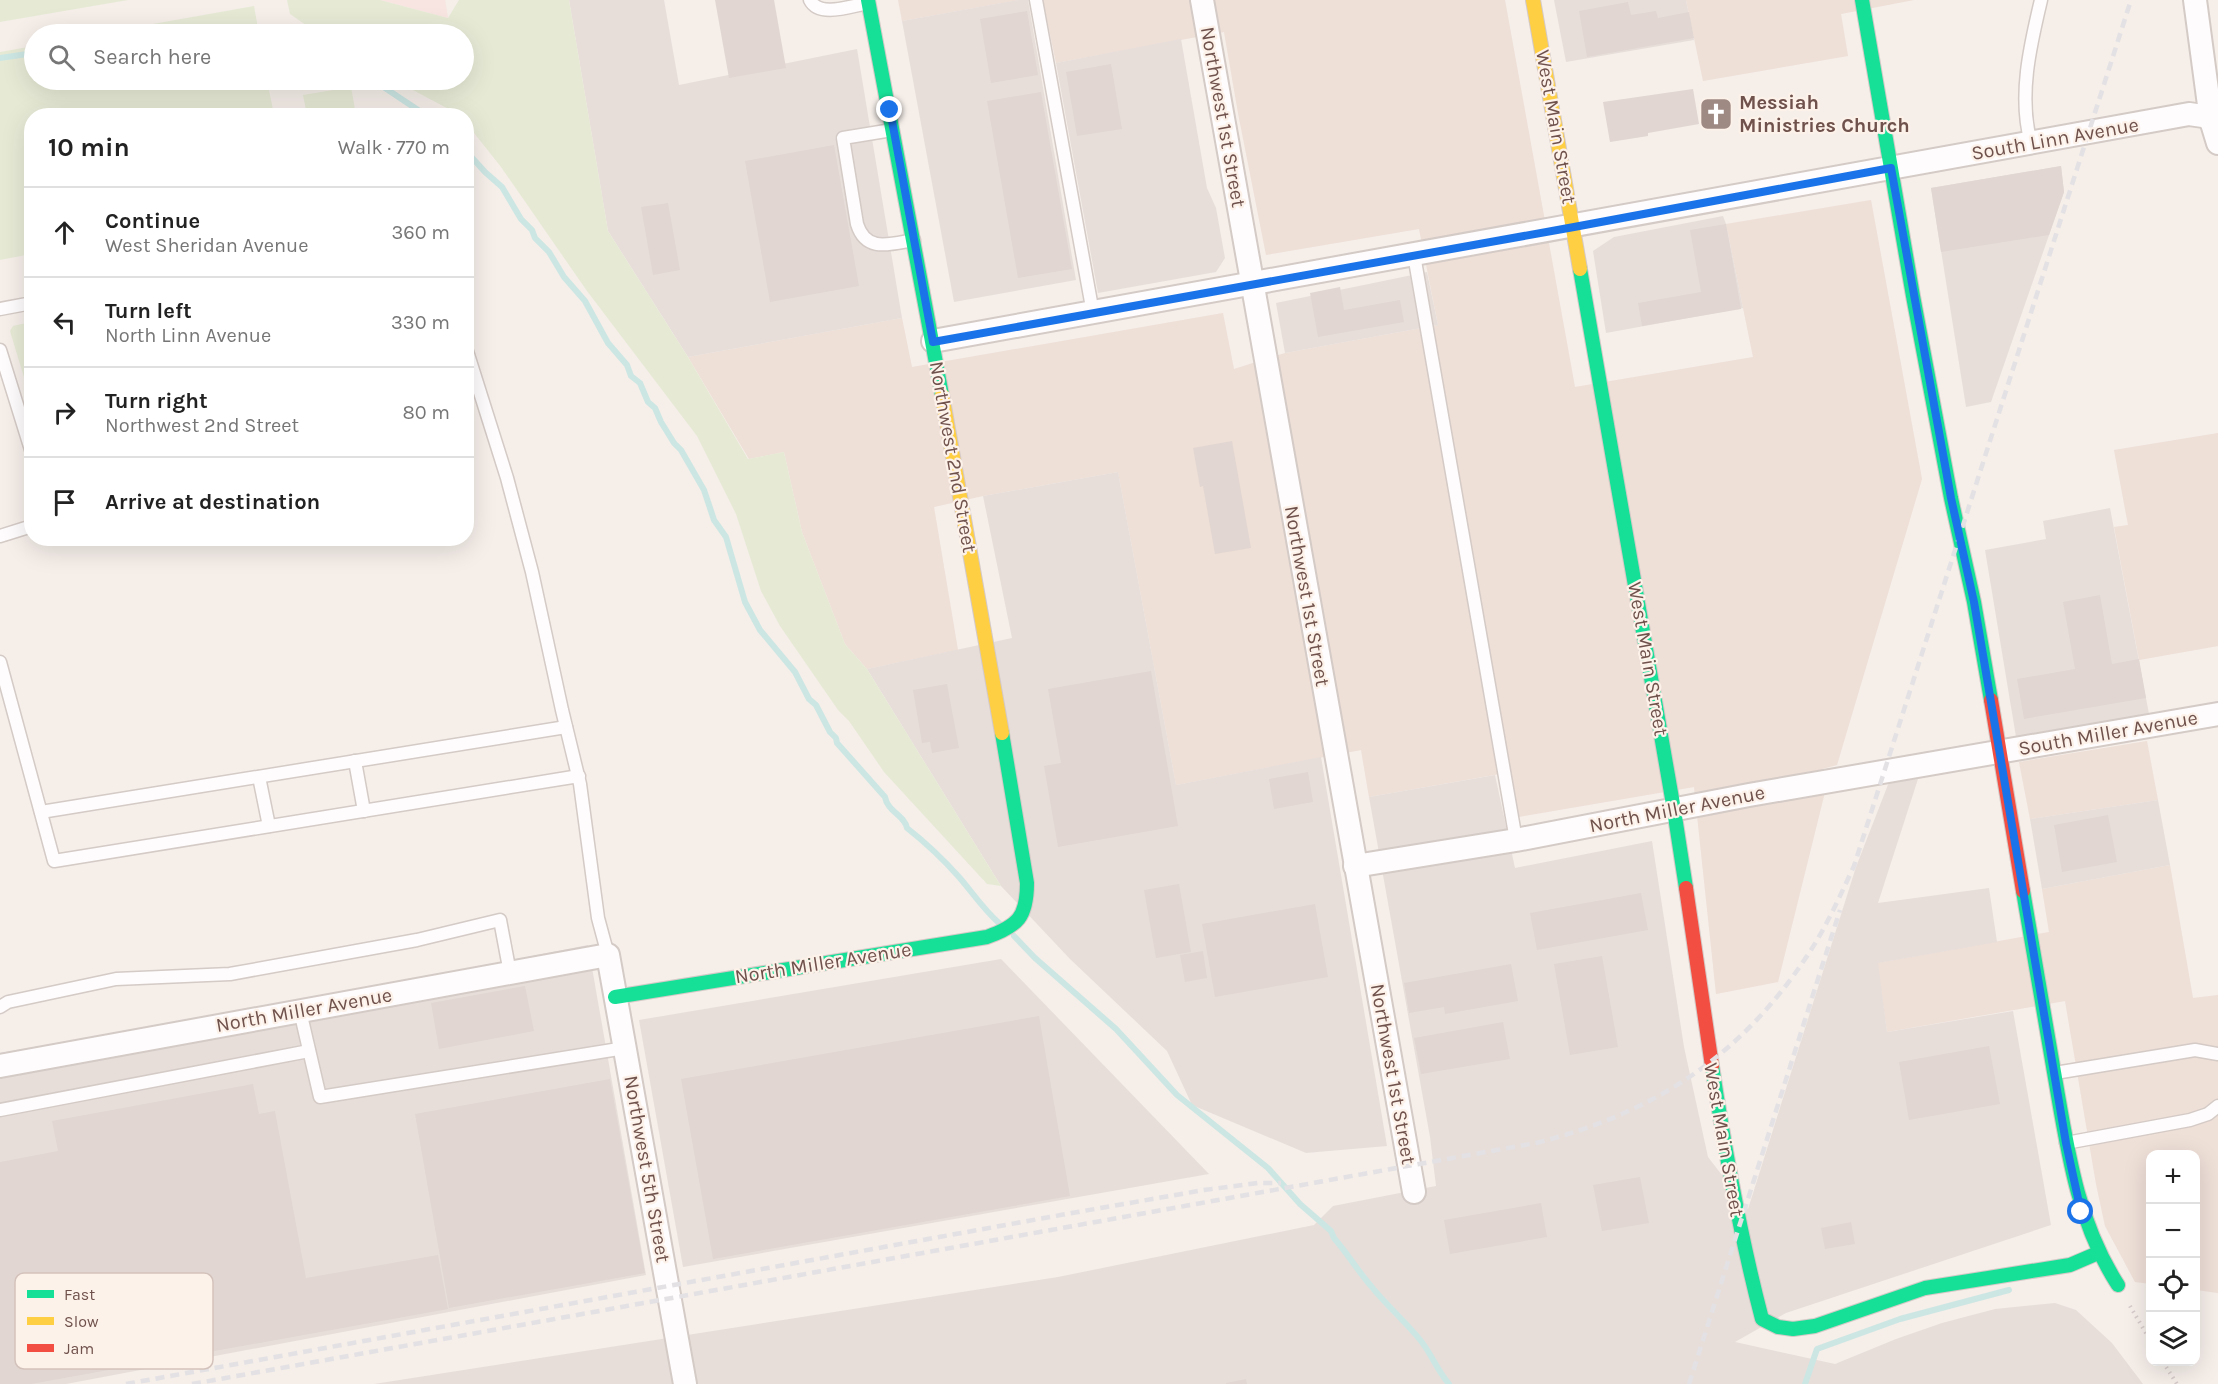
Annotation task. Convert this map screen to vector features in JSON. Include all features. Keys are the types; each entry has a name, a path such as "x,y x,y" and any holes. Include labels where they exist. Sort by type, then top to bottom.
{"street":[{"name":"Northwest 1st Street","path":"1202,0 1414,1192"},
{"name":"West Main Street","path":"1533,0 1674,810 1726,1161 1743,1250 1762,1319 1778,1327 1793,1329 1815,1326 1925,1288 2070,1265 2098,1253"},
{"path":"1862,0 1949,487 1974,602 2066,1143 2081,1212 2098,1253 2118,1285"},
{"path":"2195,0 2218,143"},
{"name":"Northwest 2nd Street","path":"869,1 933,342 1026,869 1028,904 1019,919"},
{"name":"South Linn Avenue","path":"933,342 2189,114 2197,114 2215,121"},
{"name":"South Miller Avenue","path":"1998,752 2218,714"},
{"name":"North Miller Avenue","path":"1355,866 1516,840 1749,795 1998,752"},
{"name":"North Miller Avenue","path":"615,997 987,937 1019,919"},
{"name":"North Miller Avenue","path":"0,1066 608,955"},
{"name":"Northwest 5th Street","path":"608,955 685,1384"}],"lane":[{"path":"810,0 814,7 822,11 869,1"},
{"path":"1036,0 1093,313"},
{"path":"2031,143 2025,113 2025,91 2033,35 2041,0"},
{"path":"894,129 843,138 857,224 861,234 868,241 884,245 914,240"},
{"path":"1414,255 1516,840"},
{"path":"0,309 24,304"},
{"path":"0,350 24,427"},
{"path":"474,373 507,478 529,562 579,776 591,849 598,918 608,955"},
{"path":"0,536 24,528"},
{"path":"0,662 54,861 579,776"},
{"path":"41,812 566,727"},
{"path":"355,761 364,811"},
{"path":"259,777 269,826"},
{"path":"0,1007 8,1002 116,979 230,974 417,940 500,920 510,973"},
{"path":"300,1011 320,1097 625,1048"},
{"path":"2054,1073 2195,1050 2218,1054"},
{"path":"0,1110 309,1051"},
{"path":"2066,1143 2190,1120 2208,1114 2218,1106"}],"path":[{"path":"2118,1285 2146,1333"},
{"path":"2166,1366 2177,1384"}],"shaded area":[{"path":"380,0 445,0 448,18"},
{"path":"569,0 664,0 679,85 857,49 902,318 688,357 608,231"},
{"path":"898,0 1019,0 902,21"},
{"path":"1028,0 1076,280 954,302 902,21"},
{"path":"1043,0 1505,0 1575,387 1753,357 1726,224 1871,200 1922,479 1837,765 1822,769 1826,788 1778,982 1716,994 1694,787 1518,817 1511,772 1369,797 1361,750 1176,785 1118,472 934,507 958,650 867,669 845,644 802,532 784,452 749,459 688,357 902,318 912,367 1223,313 1234,369 1285,353 1438,325 1419,229 1266,255 1224,32 1056,63"},
{"path":"1554,0 1686,0 1694,40 1566,62"},
{"path":"1686,0 1914,0 1841,14 1848,56 1703,81"},
{"path":"1181,39 1207,188 1216,208 1225,258 1216,272 1098,293 1056,63"},
{"path":"2061,166 2064,192 1991,402 1966,407 1931,188"},
{"path":"1723,216 1743,308 1606,333 1593,251 1614,237"},
{"path":"1427,272 1438,325 1285,353 1276,303"},
{"path":"2218,433 2218,646 2139,660 2114,527 2128,525 2114,450"},
{"path":"1118,472 1176,785 1321,757 1387,1146 1306,1153 1192,1105 1167,1051 1070,959 1001,886 867,669 1012,638 983,496"},
{"path":"2110,508 2149,714 2016,737 1985,550 2046,539 2043,521"},
{"path":"2147,741 2158,800 2030,819 2019,762"},
{"path":"1495,775 1515,868 1652,841 1684,1047 1708,1157 1748,1209 1856,867 1889,782 1918,779 1878,903 1989,888 1997,942 1878,963 1887,1032 2013,1011 2051,1225 1786,1313 1735,1342 1835,1364 1942,1323 1995,1309 2055,1303 2076,1310 2112,1343 2143,1384 374,1384 1058,1277 1314,1225 1333,1206 1436,1186 1430,1137 1369,797"},
{"path":"2158,800 2170,865 2042,889 2030,819"},
{"path":"2170,865 2193,998 2218,995 2218,1293 2200,1291 2200,1150 2146,1150 2146,1283 2135,1282 2105,1226 2065,1001 1887,1032 1877,963 2049,932 2042,889"},
{"path":"588,945 646,1275 213,1356 213,1273 15,1273 15,1369 146,1369 66,1384 0,1384 0,1053 324,997"},
{"path":"1001,959 1209,1174 683,1267 639,1020"}],"green space":[{"path":"0,0 128,0 0,22"},
{"path":"287,0 380,0 448,18 459,0 569,0 608,231 688,357 748,459 784,452 802,532 845,644 867,669 1001,886 987,884 884,772 780,626 761,591 736,514 697,436 587,291 501,167 474,133 474,108 447,108 413,90 474,90 474,24 304,24 290,14"},
{"path":"254,6 257,24 153,24"},
{"path":"24,48 24,90 269,90 273,108 24,108 24,255 0,260 0,52"},
{"path":"333,90 352,90 355,108 306,108 303,95"},
{"path":"24,324 24,377 10,331 13,326"}],"building":[{"path":"715,0 774,0 786,68 729,78"},
{"path":"1628,2 1631,15 1656,11 1658,18 1689,12 1694,38 1587,57 1579,11"},
{"path":"1027,11 1038,75 991,83 980,19"},
{"path":"1111,64 1122,129 1077,136 1066,72"},
{"path":"1693,89 1699,124 1610,142 1603,102"},
{"path":"1041,92 1072,269 1018,278 987,101"},
{"path":"834,145 859,286 770,302 745,161"},
{"path":"2061,166 2064,192 2049,235 1941,252 1931,188"},
{"path":"668,203 680,270 653,275 641,207"},
{"path":"1726,224 1741,309 1642,326 1638,303 1701,292 1690,230"},
{"path":"1340,287 1344,310 1400,300 1404,322 1318,337 1310,293"},
{"path":"1232,441 1251,548 1215,554 1203,486 1200,487 1193,448"},
{"path":"2100,595 2112,664 2139,659 2146,698 2024,719 2017,679 2075,669 2063,602"},
{"path":"1151,671 1178,826 1058,847 1044,766 1061,763 1048,689"},
{"path":"947,684 959,748 932,753 930,742 922,743 913,690"},
{"path":"1308,772 1313,802 1274,809 1269,779"},
{"path":"2108,815 2117,862 2062,872 2054,825"},
{"path":"1179,884 1191,952 1156,958 1144,890"},
{"path":"1641,893 1648,930 1537,950 1530,913"},
{"path":"1315,904 1328,977 1215,997 1202,924"},
{"path":"1203,951 1207,978 1185,982 1180,955"},
{"path":"1602,956 1618,1047 1570,1055 1554,964"},
{"path":"1511,964 1518,1001 1445,1014 1444,1007 1409,1013 1404,983"},
{"path":"525,986 534,1031 439,1049 431,1003"},
{"path":"1039,1016 1070,1196 713,1259 681,1079"},
{"path":"1503,1022 1510,1059 1421,1074 1414,1038"},
{"path":"1989,1046 2000,1104 1909,1120 1899,1062"},
{"path":"610,1079 645,1273 449,1308 415,1114"},
{"path":"253,1084 259,1114 275,1111 306,1278 438,1255 448,1309 213,1351 213,1273 15,1273 15,1369 114,1369 31,1384 0,1384 0,1162 58,1151 52,1121"},
{"path":"1640,1177 1649,1223 1602,1231 1593,1185"},
{"path":"1541,1203 1547,1237 1450,1254 1444,1220"},
{"path":"1851,1222 1855,1244 1825,1249 1821,1228"},
{"path":"1246,1379 1247,1384 1226,1384 1226,1383"}],"waterway":[{"path":"0,58 24,54"},
{"path":"388,90 415,108"},
{"path":"474,160 502,187 521,219 532,230 535,238 549,252 564,277 585,301 608,343 627,365 631,376 640,383 648,402 655,408 661,422 681,450 704,490 714,520 726,537 745,602 760,630 795,672 837,743 885,797 886,802 903,820 907,828 947,864 999,923"},
{"path":"1014,936 1035,958 1116,1029 1177,1095 1268,1168 1300,1204 1331,1231 1366,1280 1421,1341 1449,1384"},
{"path":"1805,1384 1817,1349 1900,1319 2009,1290"}],"railway":[{"path":"192,1384 1536,1143 1578,1131 1617,1116 1688,1078 1721,1054 1751,1026 1779,994 1819,937 1854,866 2131,0"},
{"path":"1689,1384 1840,910"},
{"path":"213,1368 1204,1190 1258,1183 1281,1183"},
{"path":"126,1384 209,1369"}],"traffic: fast":[{"path":"868,0 942,395"},
{"path":"1862,0 1913,296 1951,498 1974,602 1991,700"},
{"path":"1580,269 1686,888"},
{"path":"615,997 987,937 1006,929 1019,919 1023,912 1027,883 1002,733"},
{"path":"2023,891 2075,1182 2092,1235 2118,1285"},
{"path":"1712,1066 1734,1193 1762,1319 1778,1327 1793,1329 1815,1326 1925,1288 2070,1265 2098,1253"}],"traffic: slow":[{"path":"1533,0 1580,269"},
{"path":"942,395 1002,733"}],"traffic: jam":[{"path":"1991,700 2023,891"},
{"path":"1686,888 1712,1066"}],"place":[{"name":"Messiah Ministries Church","path":"1716,114"}],"route":[{"path":"890,110 933,342 1891,168 1951,498 1974,602 2070,1166 2081,1212"}]}
